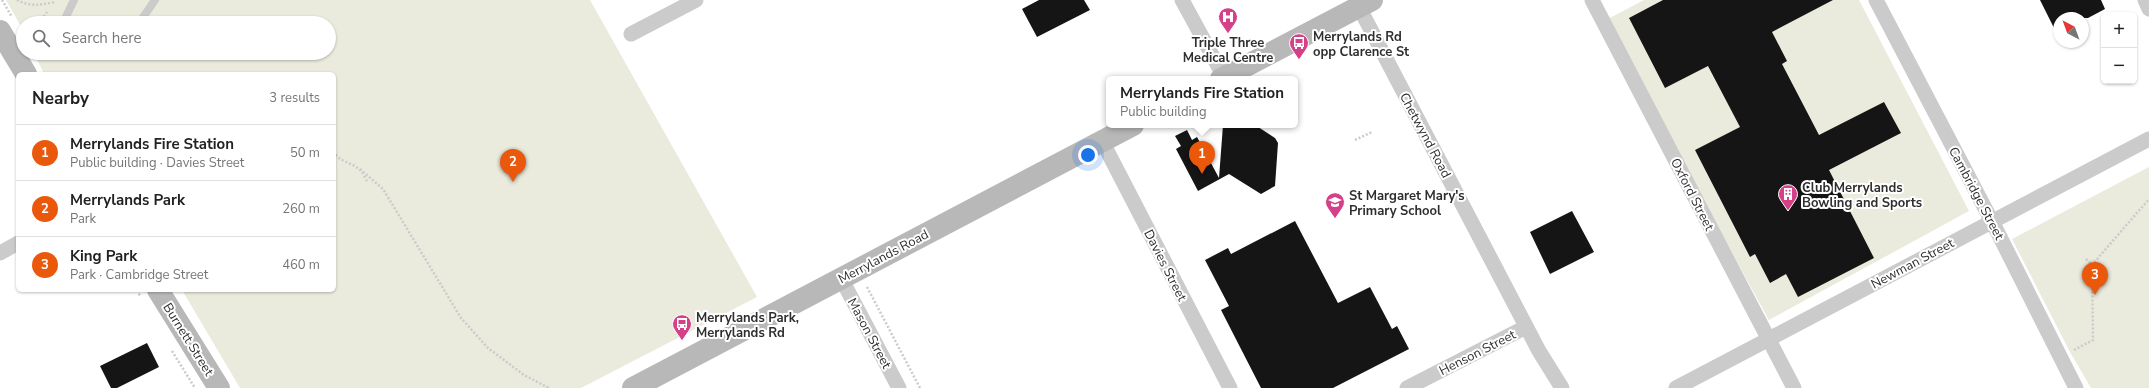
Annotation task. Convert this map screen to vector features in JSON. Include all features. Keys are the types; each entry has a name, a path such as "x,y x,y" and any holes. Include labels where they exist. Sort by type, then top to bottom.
{"main road":[{"path":"1226,76 1366,3"},
{"path":"0,31 16,50"},
{"path":"21,60 25,72"},
{"name":"Merrylands Road","path":"633,388 1127,128"},
{"name":"Burnett Street","path":"159,292 219,388"}],"street":[{"path":"631,34 696,0"},
{"path":"1182,0 1221,76"},
{"name":"Oxford Street","path":"1592,0 1794,388"},
{"name":"Cambridge Street","path":"1876,0 1992,221 2059,357 2076,388"},
{"path":"2145,0 2149,8"},
{"name":"Chetwynd Road","path":"1366,3 1526,326 1546,365 1562,388"},
{"name":"Newman Street","path":"1676,388 2149,139"},
{"name":"Davies Street","path":"1102,141 1230,388"},
{"path":"0,253 16,244"},
{"name":"Mason Street","path":"841,278 899,388"},
{"name":"Henson Street","path":"1407,388 1526,326"}],"lane":[{"path":"66,16 74,0"},
{"path":"144,16 155,0"}],"path":[{"path":"17,0 26,4 40,6 55,2"},
{"path":"44,16 47,12"},
{"path":"1355,140 1372,132"},
{"path":"336,156 360,169 383,189 461,318 488,348 524,375 549,388"},
{"path":"360,169 367,181"},
{"path":"2059,357 2093,340 2092,265 2149,199"},
{"path":"2086,259 2092,265"},
{"path":"867,287 920,388"}],"shaded area":[{"path":"6,0 590,0 757,297 581,388 240,388 183,292 336,292 336,72 43,72 37,60 336,60 336,16 16,16 16,18"},
{"path":"1644,0 1859,0 1969,211 1769,320 1604,21"},
{"path":"2149,167 2149,388 2091,388 2070,352 2012,239"}],"building":[{"path":"1039,0 1084,0 1090,10 1037,37 1022,9"},
{"name":"Club Merrylands Bowling and Sports","path":"1663,0 1833,0 1772,32 1787,61 1782,64 1819,135 1884,102 1901,133 1829,170 1874,258 1798,297 1786,274 1770,283 1755,254 1750,257 1695,150 1740,127 1708,66 1665,88 1629,18"},
{"path":"2040,0 2101,0 2105,9 2089,17 2089,12 2053,12 2053,26"},
{"path":"1223,128 1260,128 1275,138 1278,143 1275,186 1261,194 1229,174 1198,191 1176,149 1181,146 1175,136 1187,130 1192,140 1197,137 1219,178"},
{"path":"1572,211 1594,252 1550,274 1530,232"},
{"path":"1295,221 1338,303 1370,287 1392,329 1397,326 1409,349 1333,388 1261,388 1221,310 1229,306 1205,260 1228,248 1231,254"},
{"path":"147,343 159,367 117,388 111,388 100,366"}],"place":[{"name":"Triple Three Medical Centre","path":"1228,34"},
{"name":"Merrylands Rd opp Clarence St","path":"1299,60"},
{"name":"Merrylands Fire Station","path":"1202,174"},
{"name":"Merrylands Park","path":"513,182"},
{"name":"Club Merrylands Bowling and Sports","path":"1788,211"},
{"name":"St Margaret Mary's Primary School","path":"1335,219"},
{"name":"King Park","path":"2095,295"},
{"name":"Merrylands Park, Merrylands Rd","path":"682,341"}]}
